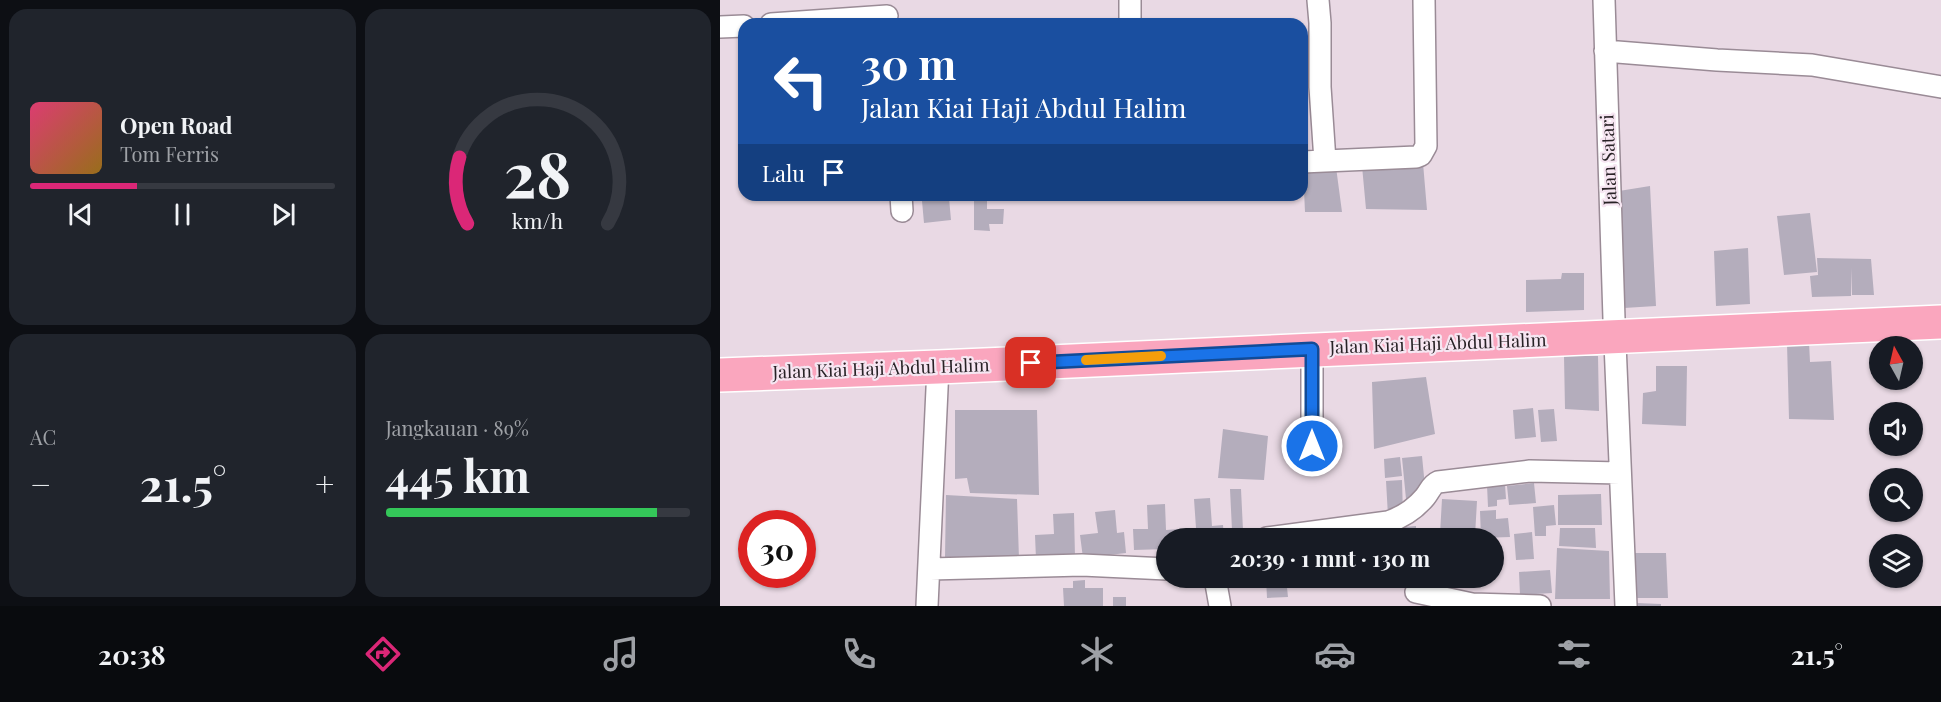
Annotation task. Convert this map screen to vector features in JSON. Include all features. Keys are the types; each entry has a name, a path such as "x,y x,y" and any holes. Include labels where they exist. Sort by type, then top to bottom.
{"main road":[{"name":"Jalan Kiai Haji Abdul Halim","path":"720,375 938,368 1312,349 1941,302"},
{"name":"Jalan Kiai Haji Abdul Halim","path":"720,355 1614,328 1941,322"}],"street":[{"path":"1130,0 1130,18"},
{"path":"1318,0 1320,23 1311,87 1325,161"},
{"path":"1308,162 1416,157 1424,152 1426,135 1424,0"},
{"name":"Jalan Satari","path":"1604,0 1625,601"},
{"path":"834,18 886,13"},
{"path":"720,27 738,26"},
{"path":"1605,51 1812,65 1941,87"},
{"path":"1312,349 1312,446"},
{"path":"927,606 938,368"},
{"path":"1343,528 1388,522 1400,518 1428,495 1432,485 1438,482 1530,471 1620,473"},
{"path":"930,568 1082,565 1156,568"},
{"path":"1217,588 1220,606"},
{"path":"1416,592 1472,605 1540,606"}],"building":[{"path":"1423,163 1427,210 1366,209 1362,166"},
{"path":"1336,167 1342,212 1305,212 1304,201 1308,201 1308,168"},
{"path":"1650,186 1656,306 1624,308 1619,191"},
{"path":"922,201 949,201 951,220 924,223"},
{"path":"974,201 987,201 987,209 1004,209 1003,224 989,224 990,231 974,230"},
{"path":"1810,213 1817,272 1784,275 1777,216"},
{"path":"1748,248 1750,304 1716,306 1714,251"},
{"path":"1817,258 1871,259 1874,295 1852,295 1851,268 1851,296 1812,297 1810,276 1818,275"},
{"path":"1562,273 1584,273 1584,310 1526,312 1526,280 1561,279"},
{"path":"1809,342 1810,362 1831,361 1834,420 1789,419 1787,343"},
{"path":"1564,356 1598,356 1599,411 1565,409"},
{"path":"1656,366 1687,366 1686,426 1642,424 1643,393 1656,391"},
{"path":"1426,377 1435,434 1374,449 1372,382"},
{"path":"1533,408 1536,437 1515,439 1513,410"},
{"path":"1554,409 1557,441 1541,442 1538,410"},
{"path":"955,410 1037,410 1039,495 970,493 967,478 955,479"},
{"path":"1223,429 1268,436 1264,480 1218,478"},
{"path":"1422,456 1426,497 1406,499 1402,458"},
{"path":"1400,457 1402,476 1385,478 1384,459"},
{"path":"1402,480 1403,515 1388,516 1386,481"},
{"path":"1534,483 1536,503 1509,505 1507,486"},
{"path":"1505,484 1506,499 1497,500 1497,506 1488,507 1487,485"},
{"path":"1230,489 1241,489 1243,528 1232,528"},
{"path":"1601,494 1602,525 1558,525 1558,495"},
{"path":"946,495 1017,499 1019,559 945,558"},
{"path":"1210,498 1212,526 1223,525 1223,528 1196,528 1194,499"},
{"path":"1442,499 1477,501 1475,528 1440,528"},
{"path":"1165,504 1166,528 1156,528 1156,549 1134,550 1133,529 1148,529 1147,505"},
{"path":"1554,505 1556,525 1546,526 1546,536 1535,536 1533,507"},
{"path":"1115,510 1117,533 1124,532 1126,553 1083,558 1080,535 1098,533 1095,512"},
{"path":"1496,510 1496,519 1508,518 1510,537 1504,537 1504,528 1481,528 1480,511"},
{"path":"1074,513 1075,557 1036,559 1035,535 1054,534 1053,514"},
{"path":"1416,526 1416,528 1392,528"},
{"path":"1560,528 1595,528 1596,548 1559,546"},
{"path":"1532,532 1534,559 1516,560 1514,534"},
{"path":"1557,548 1609,551 1610,599 1555,599"},
{"path":"1634,553 1666,553 1668,598 1635,598"},
{"path":"1550,570 1552,593 1520,595 1519,572"},
{"path":"1085,580 1085,588 1103,588 1103,606 1064,606 1063,588 1073,588 1073,581"},
{"path":"1266,588 1287,588 1288,597 1267,598"},
{"path":"1113,597 1126,597 1126,606 1113,606"},
{"path":"1636,603 1661,604 1661,606 1636,606"}],"slow traffic":[{"path":"1086,360 1161,356"}],"route":[{"path":"1031,363 1312,349 1312,446"}]}
